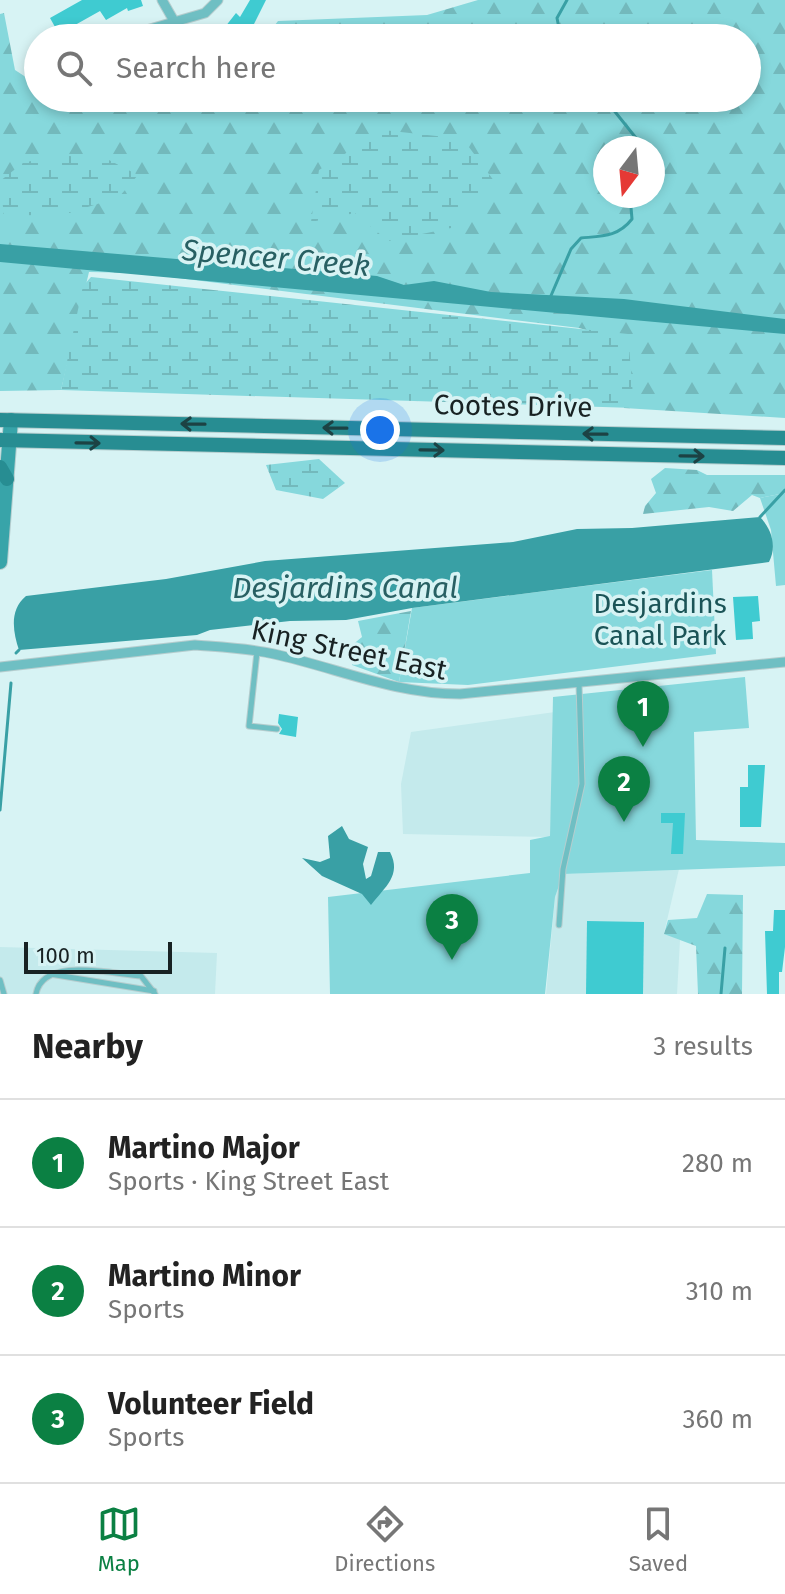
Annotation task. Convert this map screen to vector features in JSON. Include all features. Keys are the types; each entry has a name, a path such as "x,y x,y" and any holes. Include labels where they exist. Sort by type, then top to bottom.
{"main road":[{"name":"Cootes Drive","path":"5,420 785,438"},
{"path":"0,562 5,420"},
{"name":"Cootes Drive","path":"5,441 785,458"}],"street":[{"path":"162,0 174,21"},
{"path":"164,24 205,13 218,0"},
{"name":"King Street East","path":"0,667 195,645 257,652 431,694 579,684 785,662"}],"lane":[{"path":"257,652 249,726 277,729"},
{"path":"559,925 563,869 582,784 579,684"},
{"path":"36,994 40,981 49,974 61,971 141,976 155,992"},
{"path":"49,974 155,992"},
{"path":"0,980 4,994"}],"shaded area":[{"path":"555,712 550,837 403,834 401,784 411,732"},
{"path":"679,869 664,933 680,940 677,994 546,994 555,897 562,874"},
{"path":"0,947 217,953 215,994 0,994"}],"green space":[{"path":"478,0 785,0 785,418 624,408 623,340 579,328 138,273 89,272 61,390 0,391 0,14 4,13 15,70 24,76 24,112 761,112 761,24 276,24 278,21 427,15"},
{"path":"383,130 463,139 497,185 451,228 388,241 355,213 311,222 319,170"},
{"path":"56,155 107,159 138,175 119,197 66,214 4,216 0,181 23,163"},
{"path":"91,277 628,334 634,408 61,390 83,286"},
{"path":"319,459 345,483 323,499 276,490 266,465"},
{"path":"665,468 697,470 707,475 785,475 785,493 760,498 752,495 733,511 709,507 643,514 645,506 656,493 651,479"},
{"path":"785,493 785,585 776,586 771,530 760,498"},
{"name":"Desjardins Canal Park","path":"712,570 716,654 468,685 399,682 412,608"},
{"path":"411,611 399,682 352,665 351,646 362,637 358,621"},
{"path":"745,677 749,728 694,732 696,840 785,843 785,866 563,874 555,897 545,994 330,994 328,897 530,873 530,840 550,836 553,697"},
{"path":"707,894 743,895 742,994 698,994 696,946 664,934 668,920 697,918"}],"water":[{"path":"0,244 377,276 404,285 434,281 491,292 624,299 785,319 785,334 0,262"},
{"name":"Desjardins Canal","path":"760,517 772,538 773,550 769,562 412,608 346,620 290,621 210,630 197,635 19,650 15,636 15,614 26,596 166,579 265,561 513,542 577,529 632,528"},
{"path":"342,826 349,839 368,847 363,864 366,879 371,876 378,852 390,852 393,860 393,874 371,905 362,894 322,876 302,858 320,862 330,858 328,836"}],"building":[{"path":"82,0 141,0 143,6 128,11 127,8 106,20 100,11 77,24 53,24 50,18"},
{"path":"250,0 266,0 254,24 227,24 236,13 240,17"},
{"path":"758,596 760,621 752,622 753,639 736,640 733,597"},
{"path":"279,714 298,717 296,737 279,734 282,729 278,723"},
{"path":"748,765 765,765 761,827 740,827 740,787 748,787"},
{"path":"661,813 685,813 683,854 671,854 673,823 661,823"},
{"path":"774,910 785,910 785,947 782,972 779,972 779,994 767,994 765,931 773,931"},
{"path":"587,921 644,922 643,994 586,994"}],"waterway":[{"path":"558,24 557,18 567,0"},
{"path":"615,112 634,136"},
{"path":"550,298 571,249 581,238 603,236 627,225 632,219 631,208"},
{"path":"760,517 785,490"},
{"path":"16,653 19,650"},
{"path":"0,810 11,683"},
{"path":"721,994 725,948"}],"place":[{"name":"Martino Major","path":"643,747"},
{"name":"Martino Minor","path":"624,822"},
{"name":"Volunteer Field","path":"452,960"}],"water label":[{"name":"Spencer Creek","path":"276,258"}]}
